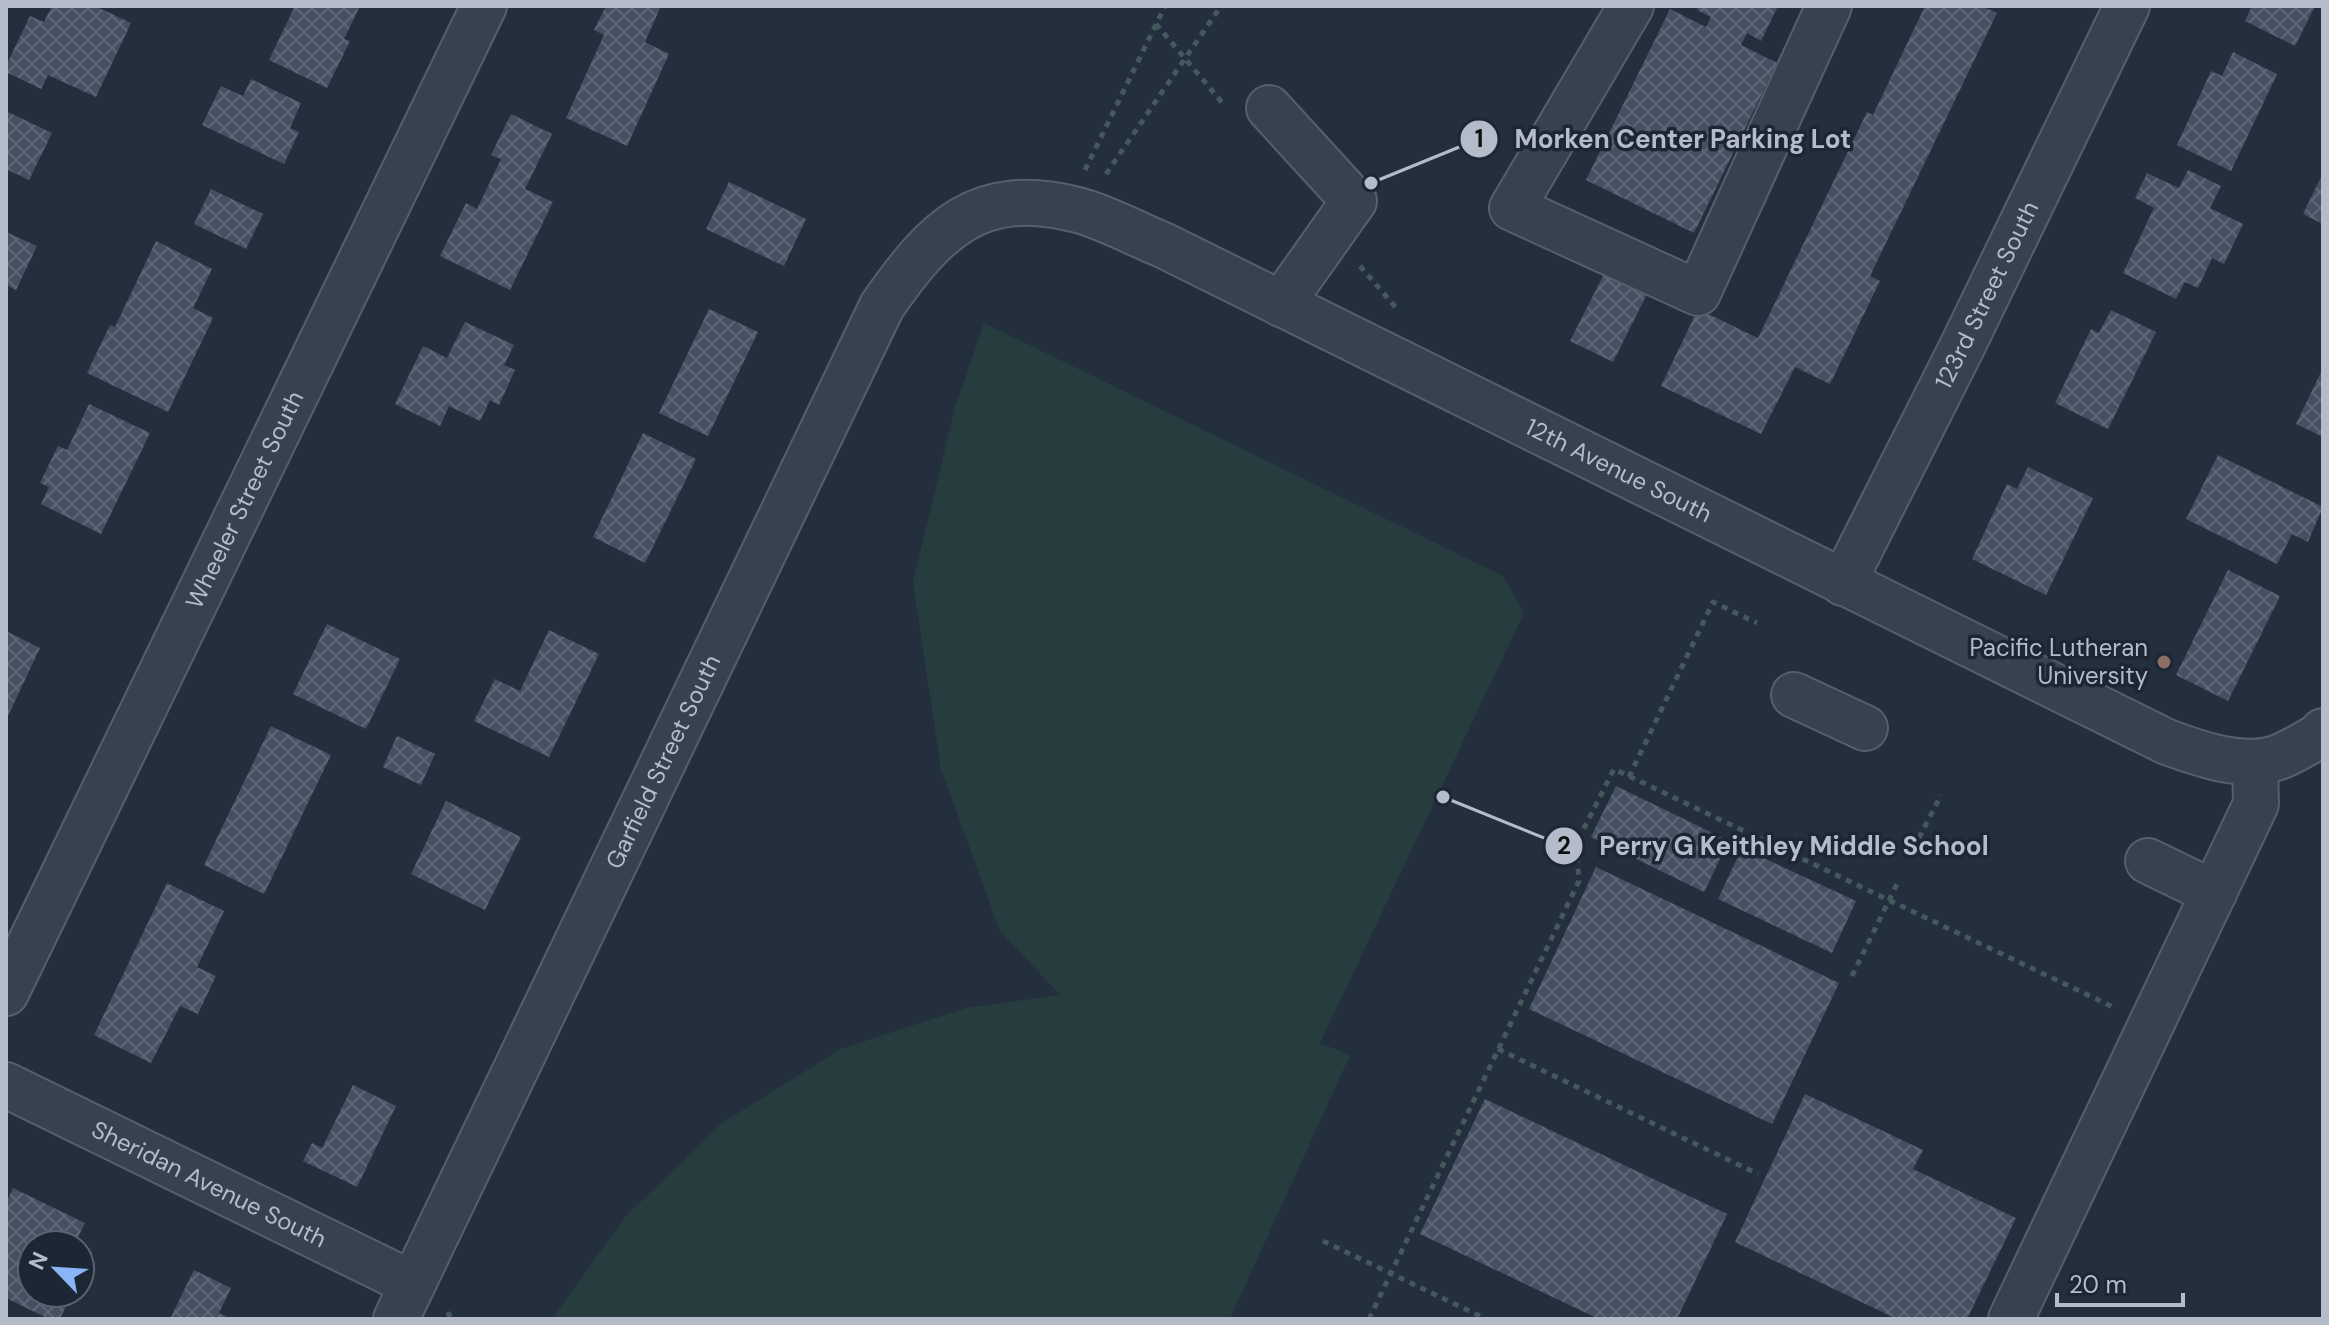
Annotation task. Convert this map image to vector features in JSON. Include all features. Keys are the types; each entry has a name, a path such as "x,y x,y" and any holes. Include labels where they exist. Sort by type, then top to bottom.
{"street":[{"name":"Wheeler Street South","path":"6,993 484,6"},
{"path":"1631,6 1512,208 1698,293 1829,6"},
{"name":"123rd Street South","path":"1843,583 1969,333 2127,6"},
{"path":"1269,108 1354,201 1281,304"},
{"name":"12th Avenue South","path":"956,222 982,210 1015,203 1037,201 1084,207 2167,742 2203,755 2267,760"},
{"name":"Garfield Street South","path":"404,1301 882,306 927,248 956,222"},
{"path":"1794,695 1865,728"},
{"path":"2011,1319 2256,804 2267,760 2319,736 2323,731"},
{"path":"2148,861 2214,893"},
{"name":"Sheridan Avenue South","path":"6,1085 404,1301"}],"path":[{"path":"1084,207 1077,187 1165,6"},
{"path":"1084,207 1221,6"},
{"path":"1629,777 1713,602 1757,623"},
{"path":"1369,1319 1579,881 1576,844 1614,769 2114,1008"},
{"path":"1919,838 1941,795"},
{"path":"1852,976 1897,884"},
{"path":"1498,1049 1758,1174"},
{"path":"1323,1241 1486,1319"},
{"path":"449,1315 458,1319"}],"green space":[{"path":"984,323 1503,576 1524,613 1320,1043 1350,1055 1230,1319 552,1319 626,1216 722,1123 841,1049 966,1008 1060,995 1000,931 941,769 913,582 955,408"}],"building":[{"path":"52,6 95,6 131,23 96,97 48,75 41,89 6,72 30,16 44,22"},
{"path":"295,6 360,6 344,39 350,41 327,88 269,60"},
{"path":"606,6 661,6 645,42 669,54 627,146 566,118 604,35 594,30"},
{"path":"1699,6 1778,6 1761,41 1747,33 1741,45 1777,63 1694,233 1586,180 1670,9 1706,27 1711,17 1697,10"},
{"path":"1925,6 1981,6 1997,13 1870,276 1880,281 1830,384 1795,367 1761,434 1661,386 1698,309 1758,338 1867,112 1873,115"},
{"path":"2252,6 2315,6 2295,46 2245,21"},
{"path":"2233,52 2277,74 2231,171 2177,145 2211,71 2222,76"},
{"path":"251,79 301,103 290,128 299,132 284,164 202,125 221,86 243,96"},
{"path":"6,111 52,133 29,180 6,169"},
{"path":"511,114 552,134 525,189 553,202 510,290 440,256 466,203 477,209 501,159 491,155"},
{"path":"2188,170 2221,186 2210,208 2243,224 2224,264 2212,258 2198,288 2185,282 2176,299 2123,273 2154,208 2135,198 2147,173 2179,188"},
{"path":"2323,173 2323,224 2303,214"},
{"path":"729,182 806,219 784,266 706,229"},
{"path":"211,189 263,214 246,249 194,224"},
{"path":"6,232 37,246 16,290 6,285"},
{"path":"156,241 212,269 193,308 213,318 168,412 87,373 110,325 115,327"},
{"path":"1605,272 1647,294 1613,362 1570,341"},
{"path":"709,309 758,332 708,436 659,413"},
{"path":"2111,310 2156,332 2108,429 2055,403 2091,329 2099,333"},
{"path":"465,322 514,345 504,365 515,370 499,405 490,400 480,421 449,406 440,426 395,404 423,346 447,358"},
{"path":"2323,368 2323,437 2296,424"},
{"path":"89,404 150,433 101,534 41,504 49,487 40,483 58,446 67,450"},
{"path":"643,433 696,459 645,563 593,537"},
{"path":"2218,455 2323,507 2308,542 2292,534 2277,564 2186,519"},
{"path":"2028,467 2093,498 2046,595 1972,559 2007,484 2017,489"},
{"path":"2228,570 2280,596 2228,701 2176,675"},
{"path":"327,624 400,659 366,729 293,694"},
{"path":"549,630 599,654 549,757 474,721 495,679 520,691"},
{"path":"6,631 40,648 6,720"},
{"path":"271,726 331,755 264,894 204,865"},
{"path":"397,736 435,754 421,785 383,767"},
{"path":"1616,786 1729,841 1704,892 1591,837"},
{"path":"446,801 521,837 485,910 411,874"},
{"path":"1742,848 1856,901 1832,953 1718,899"},
{"path":"1596,867 1839,983 1772,1124 1529,1009"},
{"path":"167,883 224,911 197,967 216,976 198,1014 180,1006 151,1063 94,1035"},
{"path":"353,1085 396,1106 357,1187 303,1161 312,1143 322,1148"},
{"path":"1805,1094 1923,1150 1913,1169 2016,1218 1967,1319 1897,1319 1735,1242"},
{"path":"1485,1099 1727,1214 1677,1319 1599,1319 1420,1234"},
{"path":"13,1188 85,1223 82,1229 16,1229 16,1303 6,1298 6,1203"},
{"path":"194,1270 231,1288 219,1313 231,1319 170,1319"},
{"path":"29,1309 65,1309 60,1319 49,1319"}],"place":[{"name":"Morken Center Parking Lot","path":"1371,183"},
{"name":"Pacific Lutheran University","path":"2164,662"},
{"name":"Perry G Keithley Middle School","path":"1443,797"}]}
